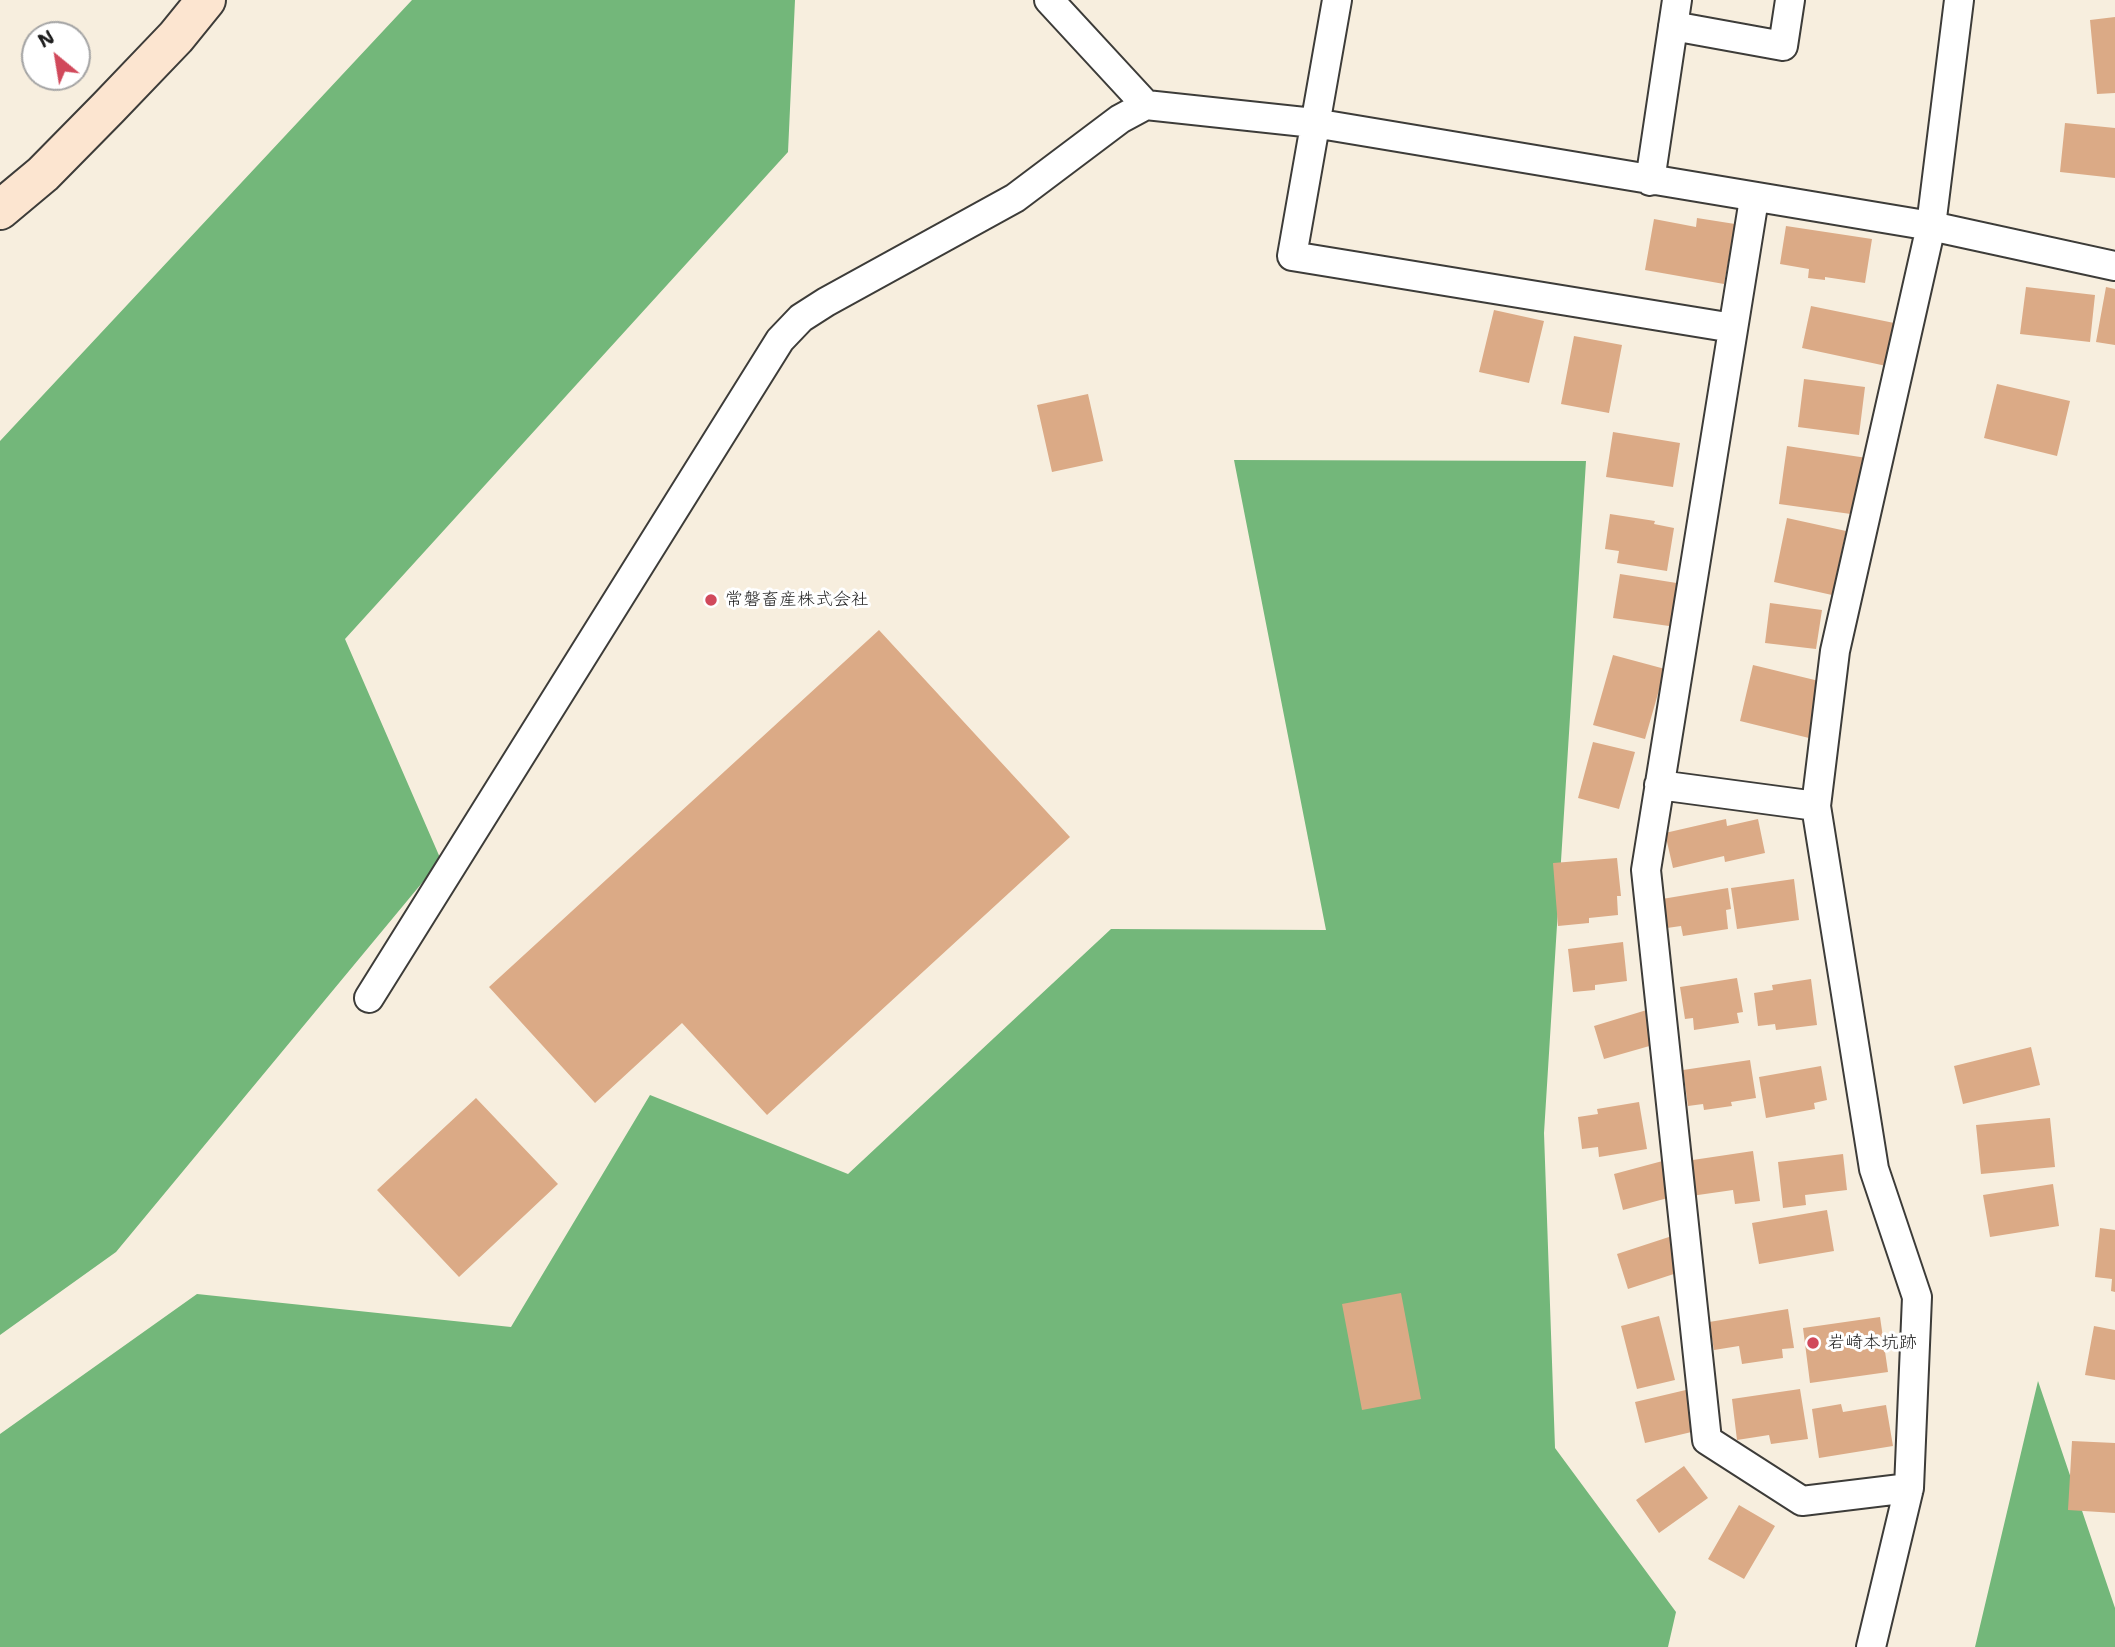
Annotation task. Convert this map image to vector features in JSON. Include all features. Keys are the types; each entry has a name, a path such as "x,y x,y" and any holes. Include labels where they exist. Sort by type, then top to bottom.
{"street":[{"path":"0,210 43,174 108,108 176,37 206,0"},
{"path":"1049,0 1146,105"},
{"path":"1337,0 1292,256 1733,328"},
{"path":"1650,181 1675,13 1783,46 1790,0"},
{"path":"1871,1647 1909,1488 1917,1297 1874,1169 1816,806 1835,651 1931,226 1959,0"},
{"path":"369,998 780,340 801,318 826,302 1015,198 1120,119 1146,105 1314,123 1755,199 1931,226 2115,266"},
{"path":"1755,199 1646,870 1707,1440 1802,1501 1909,1488"},
{"path":"1660,785 1816,806"}],"green space":[{"path":"412,0 795,0 788,152 345,639 441,860 116,1252 0,1335 0,441"},
{"path":"1234,460 1586,461 1544,1133 1555,1448 1676,1612 1668,1647 0,1647 0,1434 197,1294 511,1327 650,1095 848,1174 1111,929 1326,930"},
{"path":"2038,1381 2115,1608 2115,1647 1975,1647"}],"building":[{"path":"2115,17 2115,93 2097,94 2090,20"},
{"path":"2065,123 2115,128 2115,178 2060,172"},
{"path":"1697,218 1735,224 1724,284 1645,270 1654,219 1696,227"},
{"path":"1786,226 1872,239 1865,283 1825,277 1825,280 1808,278 1809,269 1780,264"},
{"path":"2026,287 2095,295 2090,342 2020,334"},
{"path":"2106,287 2115,289 2115,345 2096,342"},
{"path":"1811,306 1899,324 1891,367 1802,348"},
{"path":"1494,310 1544,321 1529,383 1479,372"},
{"path":"1574,336 1622,345 1609,413 1561,404"},
{"path":"1804,379 1865,387 1859,435 1798,427"},
{"path":"1997,384 2070,401 2057,456 1984,438"},
{"path":"1088,394 1103,461 1052,472 1037,405"},
{"path":"1613,432 1680,443 1673,487 1606,477"},
{"path":"1787,446 1867,458 1858,515 1779,504"},
{"path":"1610,514 1655,521 1654,524 1674,528 1667,571 1617,563 1619,551 1605,549"},
{"path":"1787,518 1846,531 1832,595 1774,582"},
{"path":"1620,574 1683,584 1676,627 1613,618"},
{"path":"1770,603 1822,610 1816,649 1765,643"},
{"path":"879,630 1070,837 767,1115 682,1023 595,1103 489,987"},
{"path":"1613,655 1665,669 1645,739 1593,725"},
{"path":"1753,665 1823,682 1809,738 1740,721"},
{"path":"1593,742 1635,752 1619,809 1578,798"},
{"path":"1726,819 1727,826 1758,819 1765,853 1725,862 1724,856 1673,868 1665,833"},
{"path":"1617,858 1621,896 1617,896 1618,915 1589,918 1589,923 1558,926 1553,863"},
{"path":"1794,879 1799,920 1737,929 1731,888"},
{"path":"1728,888 1731,909 1726,910 1728,929 1683,936 1681,926 1667,928 1662,899"},
{"path":"1623,942 1627,981 1595,985 1595,990 1573,992 1568,949"},
{"path":"1737,978 1743,1012 1737,1013 1739,1023 1694,1030 1693,1018 1685,1019 1680,987"},
{"path":"1811,979 1817,1025 1776,1030 1775,1024 1758,1026 1754,993 1773,990 1772,985"},
{"path":"1650,1009 1660,1043 1604,1059 1594,1026"},
{"path":"2031,1047 2040,1085 1963,1104 1954,1066"},
{"path":"1750,1060 1756,1098 1731,1102 1732,1106 1704,1110 1703,1104 1688,1106 1683,1070"},
{"path":"1821,1066 1827,1100 1814,1103 1815,1109 1766,1118 1759,1077"},
{"path":"476,1098 558,1184 459,1277 377,1190"},
{"path":"1639,1102 1647,1149 1599,1157 1598,1147 1582,1149 1578,1117 1598,1114 1597,1109"},
{"path":"2050,1118 2055,1167 1981,1174 1976,1125"},
{"path":"1753,1151 1760,1201 1735,1204 1733,1190 1691,1196 1686,1161"},
{"path":"1843,1154 1847,1190 1805,1195 1806,1205 1783,1208 1778,1162"},
{"path":"1670,1159 1679,1195 1623,1210 1614,1174"},
{"path":"2053,1184 2059,1226 1990,1237 1983,1195"},
{"path":"1827,1210 1834,1251 1759,1264 1752,1223"},
{"path":"2100,1228 2115,1230 2115,1292 2111,1291 2112,1279 2095,1277"},
{"path":"1672,1236 1683,1271 1628,1289 1617,1254"},
{"path":"1401,1293 1421,1399 1362,1410 1342,1304"},
{"path":"1788,1309 1794,1348 1782,1349 1783,1358 1742,1364 1739,1346 1714,1350 1709,1322"},
{"path":"1659,1316 1675,1380 1637,1389 1621,1326"},
{"path":"1880,1317 1888,1372 1810,1383 1803,1328"},
{"path":"2094,1326 2115,1330 2115,1380 2085,1375"},
{"path":"1690,1389 1700,1430 1645,1443 1635,1402"},
{"path":"1800,1389 1808,1439 1771,1444 1769,1435 1737,1440 1732,1399"},
{"path":"1841,1404 1843,1412 1886,1405 1893,1446 1819,1458 1812,1409"},
{"path":"2072,1441 2115,1443 2115,1513 2068,1510"},
{"path":"1684,1466 1708,1498 1659,1533 1636,1500"},
{"path":"1739,1505 1775,1526 1744,1579 1708,1559"}],"place":[{"name":"常磐畜産株式会社","path":"711,600"},
{"name":"岩崎本坑跡","path":"1813,1343"}]}
